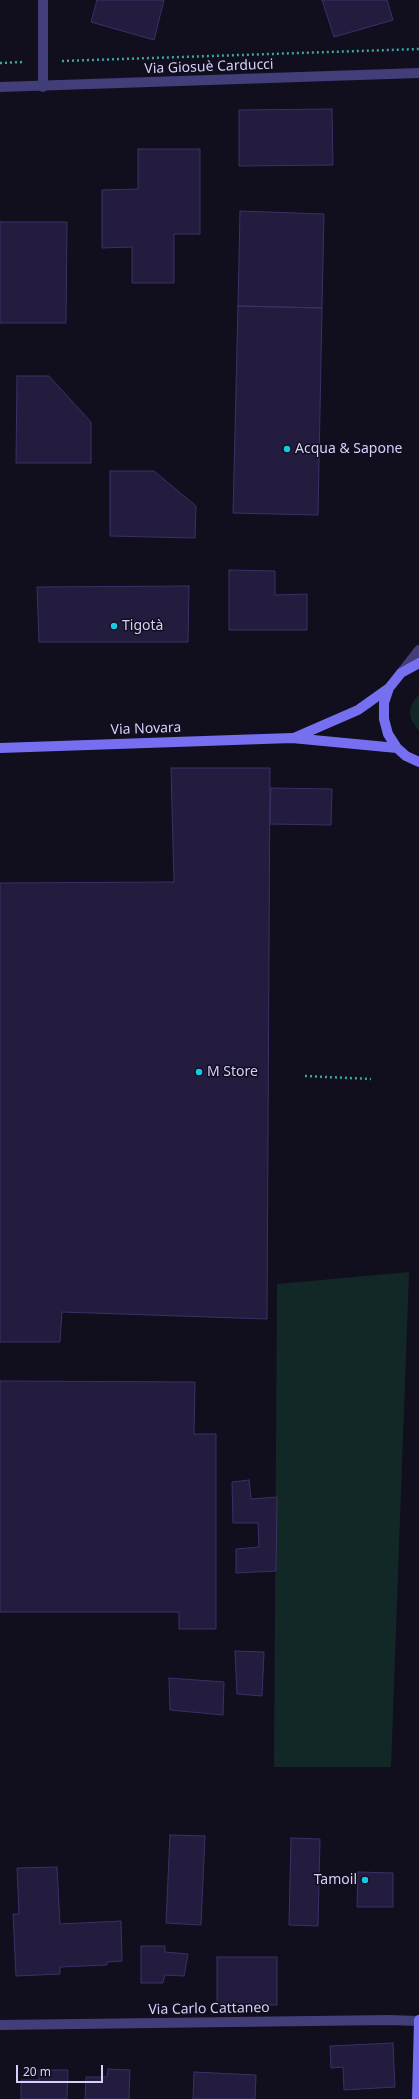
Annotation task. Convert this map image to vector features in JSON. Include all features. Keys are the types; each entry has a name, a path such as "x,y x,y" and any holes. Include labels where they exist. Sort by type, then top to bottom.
{"street":[{"path":"43,0 43,87"},
{"name":"Via Giosuè Carducci","path":"0,87 43,87 419,73"},
{"path":"419,650 390,688 384,703 384,719 388,734 397,748 406,756 419,763"},
{"path":"401,673 419,663"},
{"name":"Via Novara","path":"292,738 358,710 390,688"},
{"name":"Via Novara","path":"0,748 292,738 397,748"},
{"name":"Via Carlo Cattaneo","path":"0,2025 389,2020 419,2021"},
{"path":"417,2099 419,2021"}],"path":[{"path":"0,63 419,49"},
{"path":"305,1076 371,1079"}],"green space":[{"path":"419,694 419,731 411,719 410,711 412,704"},
{"path":"409,1272 391,1767 274,1767 277,1284"}],"building":[{"path":"97,0 164,0 154,40 91,22"},
{"path":"322,0 387,0 393,20 334,37"},
{"path":"332,109 333,165 239,166 239,110"},
{"path":"138,149 200,149 200,234 174,234 174,283 132,283 132,247 102,248 102,190 138,189"},
{"path":"240,211 324,214 322,308 238,306"},
{"path":"0,222 67,222 66,323 0,323"},
{"path":"238,306 322,308 318,515 233,513"},
{"path":"17,376 49,376 91,422 91,463 16,463"},
{"path":"110,471 154,471 196,506 195,538 110,536"},
{"path":"229,570 275,571 275,595 307,594 307,630 229,630"},
{"path":"189,586 188,642 39,642 37,587"},
{"path":"171,768 270,768 267,1319 62,1312 60,1342 0,1342 0,883 174,882"},
{"path":"271,788 332,789 331,825 270,824"},
{"path":"0,1381 195,1382 194,1434 216,1434 216,1629 179,1629 179,1612 0,1612"},
{"path":"249,1480 251,1499 277,1497 276,1571 236,1573 236,1549 259,1547 258,1523 233,1523 232,1482"},
{"path":"235,1651 264,1652 262,1696 237,1694"},
{"path":"169,1678 224,1682 223,1715 170,1710"},
{"path":"170,1835 205,1836 201,1925 166,1923"},
{"path":"291,1838 320,1839 318,1926 289,1925"},
{"path":"57,1867 60,1924 121,1921 122,1961 107,1962 107,1965 60,1967 60,1974 16,1976 13,1914 19,1914 17,1868"},
{"path":"358,1872 393,1873 393,1907 357,1907"},
{"path":"141,1946 165,1946 165,1952 188,1954 184,1976 165,1975 163,1983 141,1983"},
{"path":"217,1957 277,1957 277,2005 217,2005"},
{"path":"393,2043 395,2087 344,2090 343,2067 331,2068 330,2046"},
{"path":"108,2069 130,2070 129,2099 85,2099 86,2077 107,2077"},
{"path":"39,2070 68,2070 67,2099 21,2099 21,2080 39,2080"},
{"path":"194,2072 256,2075 255,2099 193,2099"}],"place":[{"name":"Acqua & Sapone","path":"287,449"},
{"name":"Tigotà","path":"114,626"},
{"name":"M Store","path":"199,1072"},
{"name":"Tamoil","path":"365,1880"}]}
